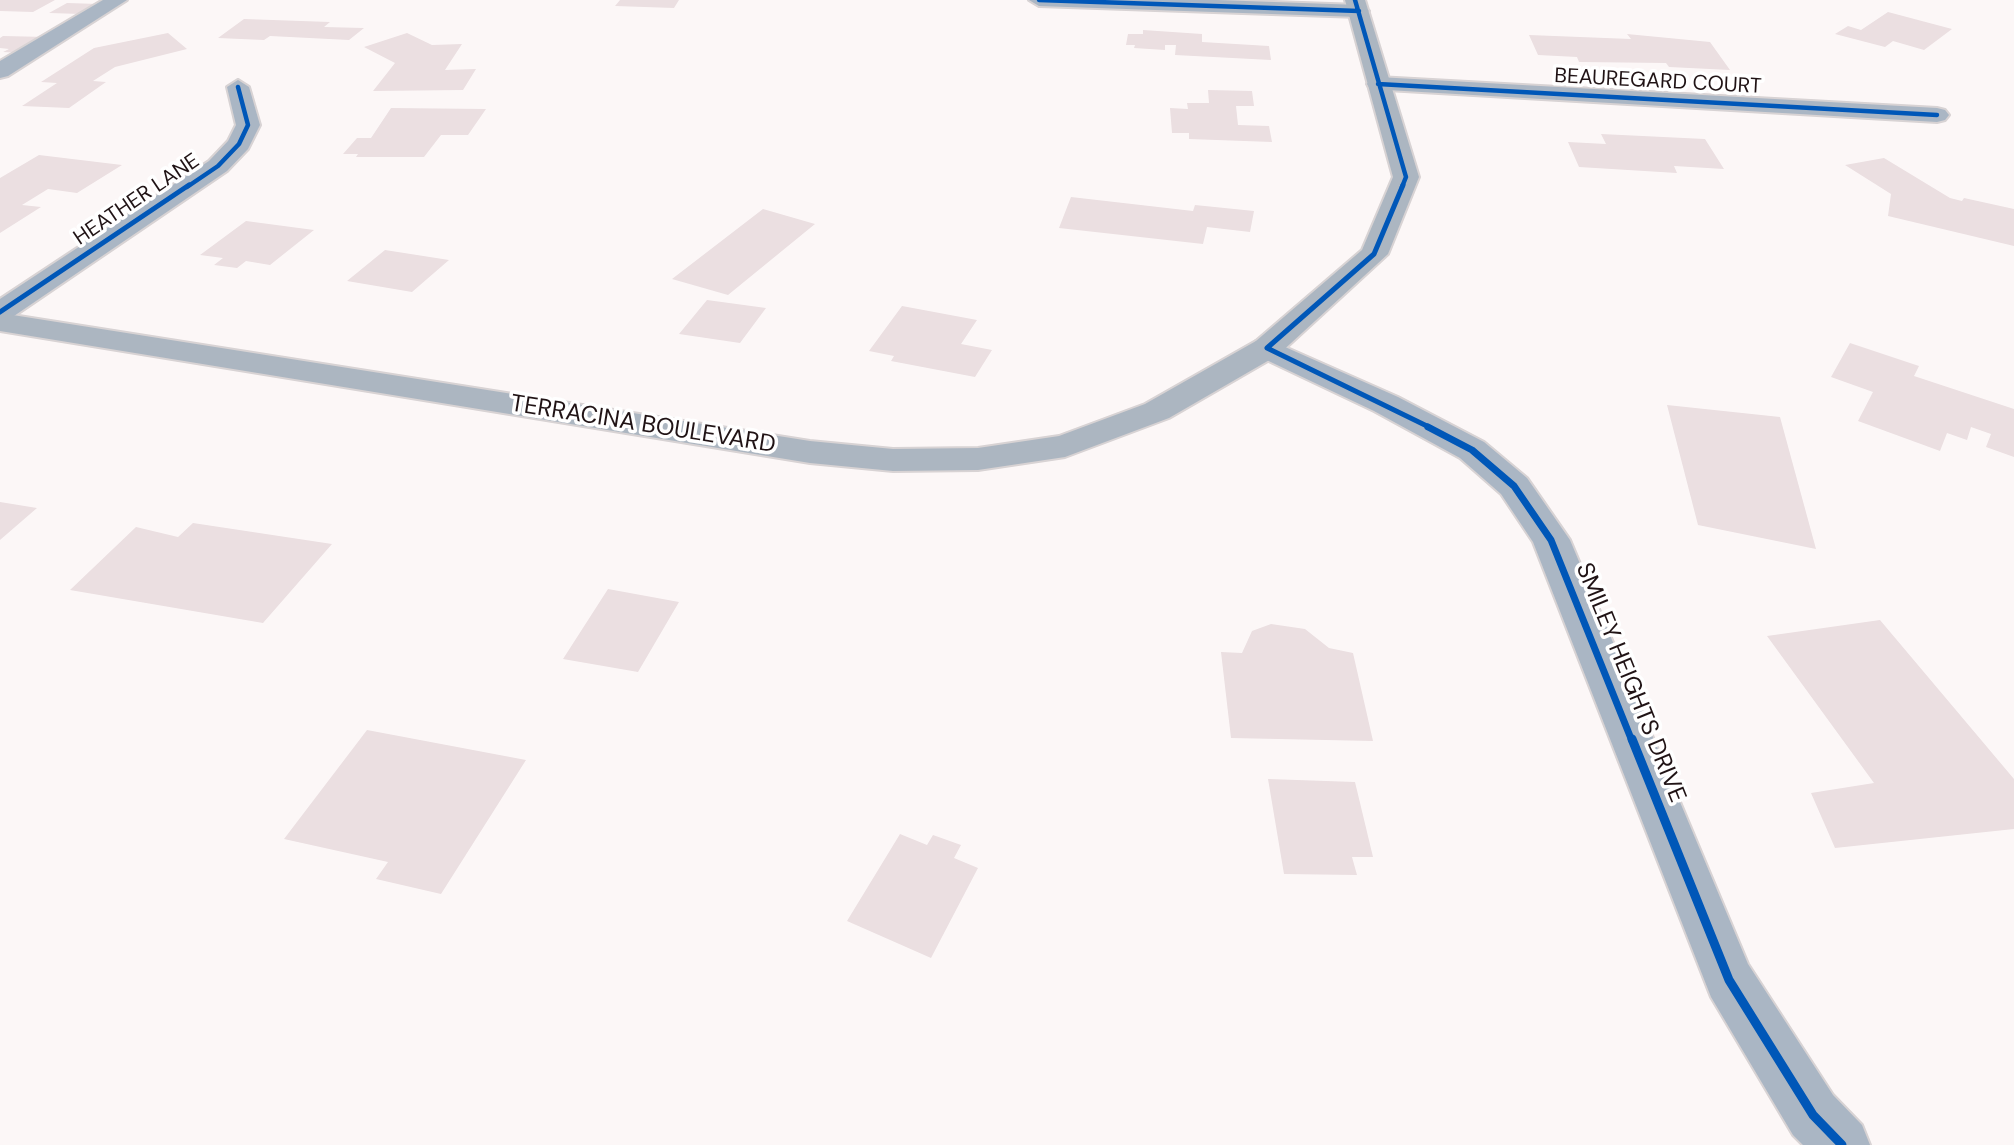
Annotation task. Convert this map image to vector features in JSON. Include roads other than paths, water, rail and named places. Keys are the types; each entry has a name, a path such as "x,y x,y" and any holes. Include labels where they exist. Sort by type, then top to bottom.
{"main road":[{"name":"TERRACINA BOULEVARD","path":"0,322 810,452 893,460 978,459 1065,446 1157,411 1266,348 1374,254 1406,177 1357,5"}],"street":[{"path":"0,71 117,0"},
{"path":"1039,0 1357,5"},
{"name":"BEAUREGARD COURT","path":"1378,83 1937,115"},
{"name":"HEATHER LANE","path":"0,312 218,166 239,144 248,125 237,87"},
{"name":"SMILEY HEIGHTS DRIVE","path":"1266,348 1386,404 1472,450 1514,486 1551,540 1730,979 1813,1115 1842,1145"}]}
